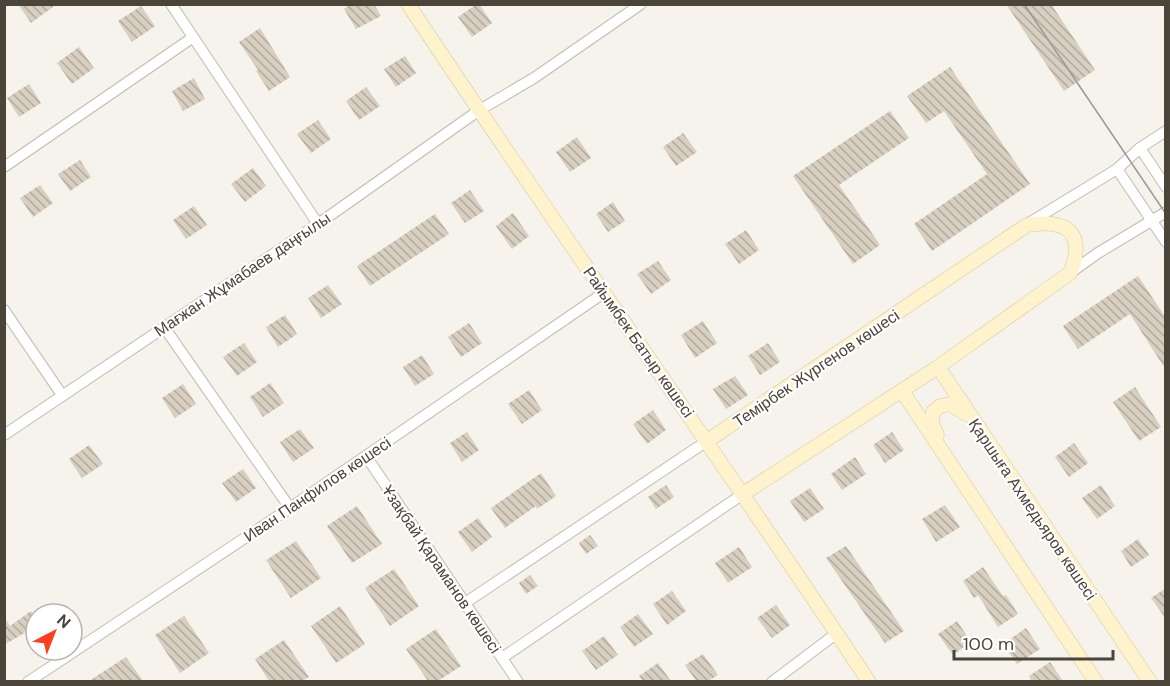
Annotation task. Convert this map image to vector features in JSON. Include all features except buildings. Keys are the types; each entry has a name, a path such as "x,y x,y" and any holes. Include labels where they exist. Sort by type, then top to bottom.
{"street":[{"path":"171,4 318,224"},
{"name":"Райымбек Батыр көшесі","path":"408,4 478,111 605,292 869,681"},
{"name":"Мағжан Жұмабаев даңғылы","path":"4,435 318,224 478,111 534,78 641,4"},
{"path":"4,167 192,38"},
{"name":"Темірбек Жүргенов көшесі","path":"465,603 1027,225 1117,169 1140,148 1166,131"},
{"path":"1140,148 1166,187"},
{"path":"1117,169 1166,242"},
{"path":"502,658 743,494 938,367 1098,253 1166,212"},
{"path":"1027,225 1059,225 1071,233 1077,249 1076,261 1070,273"},
{"name":"Иван Панфилов көшесі","path":"28,681 290,508 605,292"},
{"path":"4,310 62,395"},
{"path":"164,327 290,508"},
{"name":"Қаршыға Ахмедьяров көшесі","path":"938,367 1150,681"},
{"path":"902,391 1096,681"},
{"path":"943,451 932,423 933,412 940,406 950,404 974,422"},
{"name":"Ұзақбай Қараманов көшесі","path":"366,456 518,681"},
{"path":"772,681 837,633"}],"tram line":[{"path":"1024,4 1166,214"}]}
